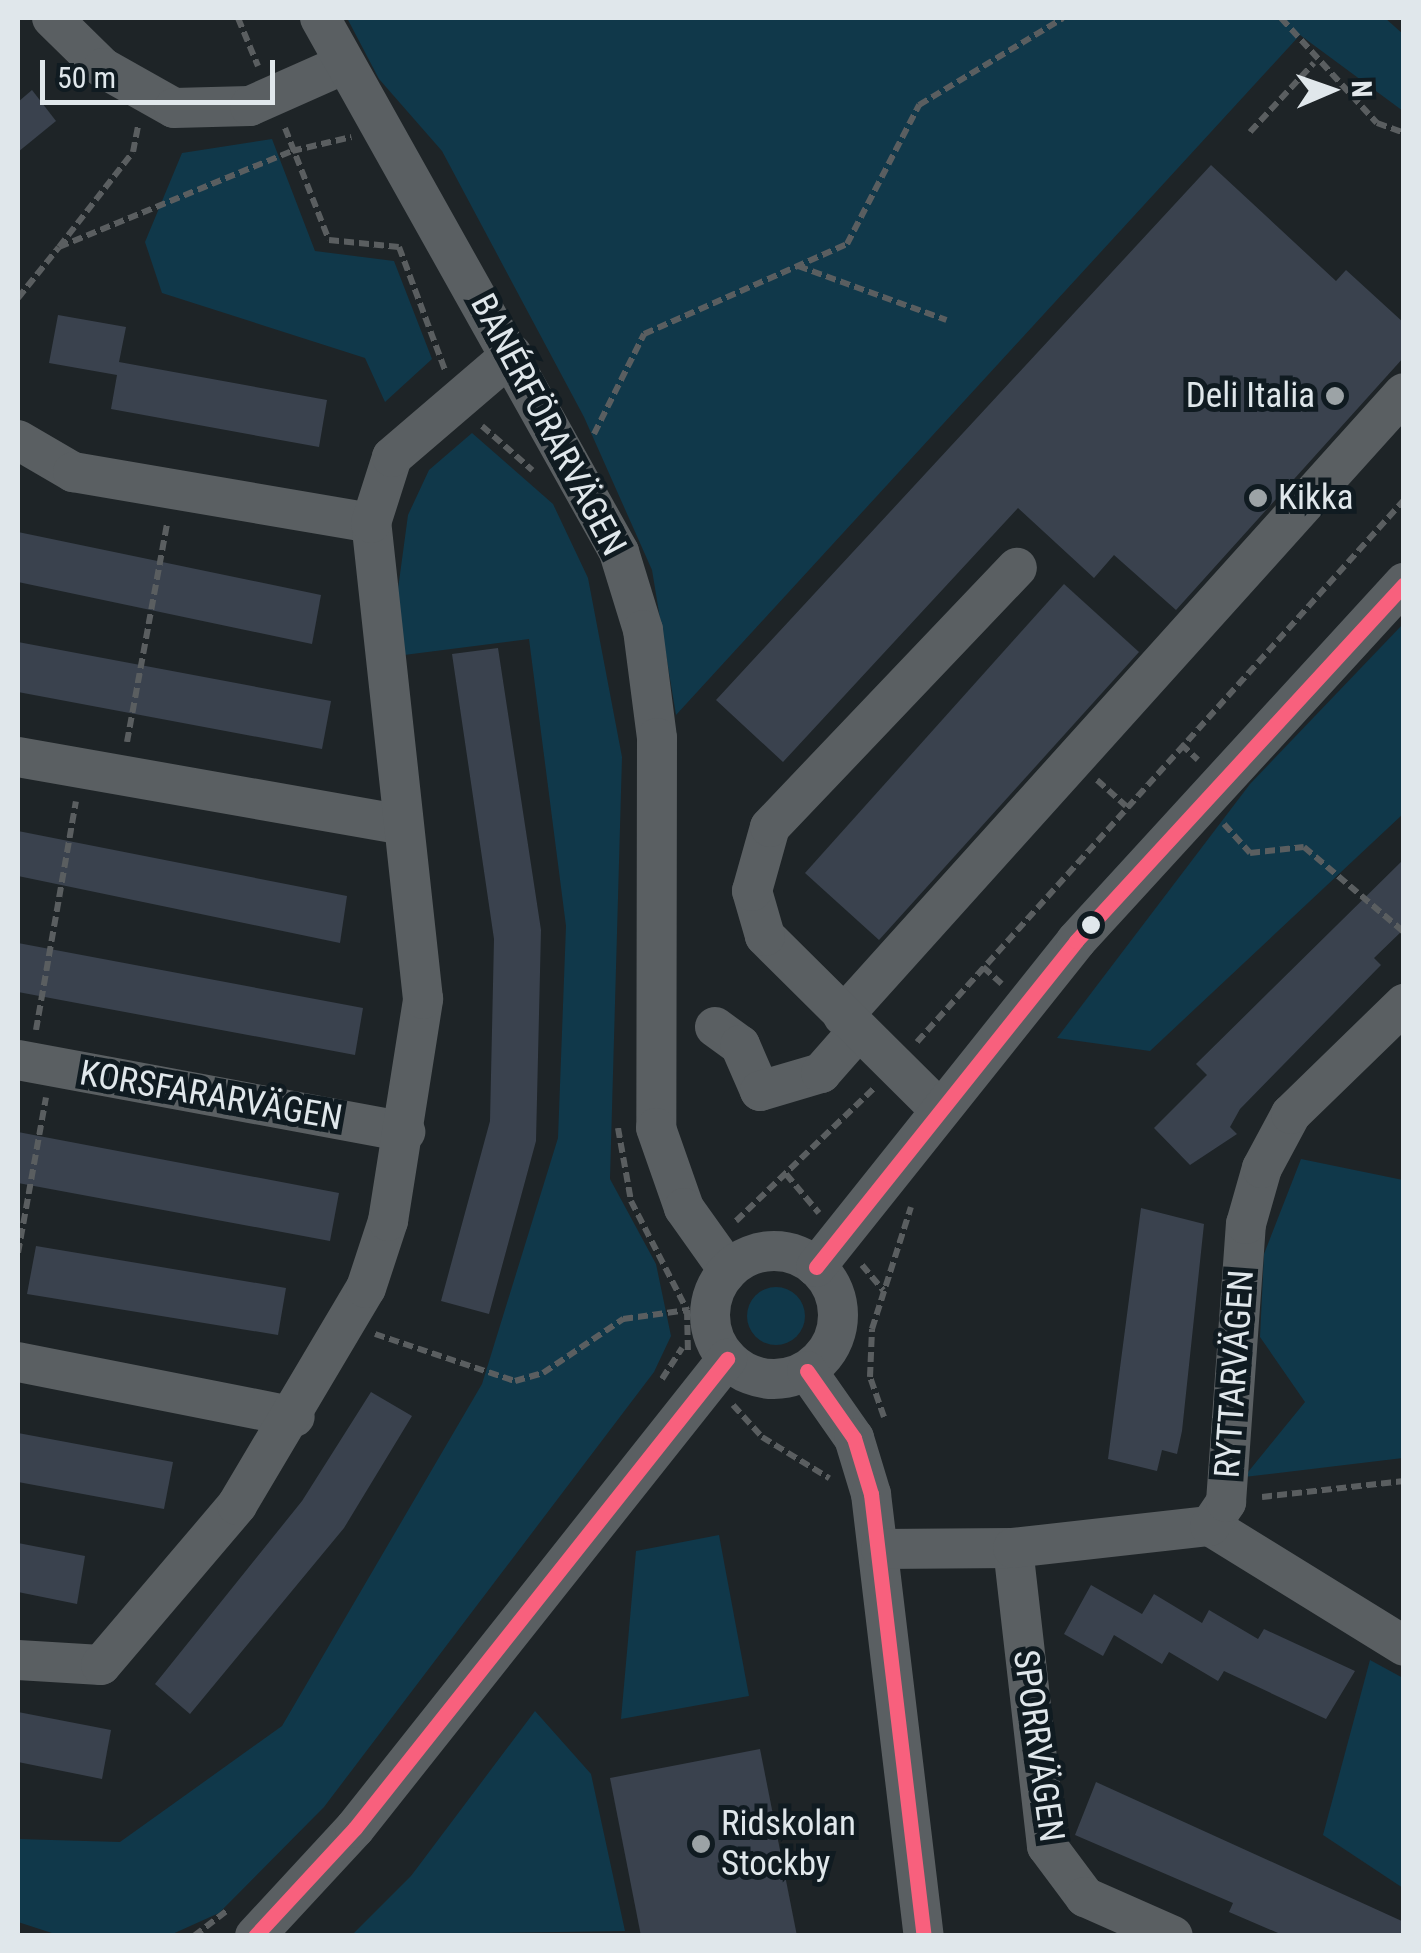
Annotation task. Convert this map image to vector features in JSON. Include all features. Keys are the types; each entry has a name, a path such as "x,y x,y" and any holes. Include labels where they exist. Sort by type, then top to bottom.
{"street":[{"path":"52,18 145,95 214,112 274,94 342,65"},
{"name":"BANÉRFÖRARVÄGEN","path":"320,18 342,65 512,354 619,552 642,630 662,851 656,1128 667,1173 719,1257"},
{"path":"18,1660 101,1665 237,1504 351,1323 388,1221 423,999 370,523 392,457 455,396 512,354"},
{"path":"715,1027 740,1044 760,1092 821,1072 850,1024 1404,393"},
{"path":"18,440 73,472 172,493 370,523"},
{"path":"938,1108 893,1069 765,936 752,891 770,827 1017,568"},
{"path":"816,1267 938,1108 1218,780 1404,583"},
{"path":"18,757 403,825"},
{"name":"RYTTARVÄGEN","path":"881,1549 1013,1548 1218,1514 1246,1224 1262,1168 1291,1114 1404,1004"},
{"name":"KORSFARARVÄGEN","path":"33,1063 405,1132"},
{"path":"255,1936 355,1828 719,1370 710,1314 719,1257 768,1251 816,1267 838,1320 832,1344 807,1370 768,1380 719,1370"},
{"path":"18,1362 294,1417"},
{"path":"807,1370 854,1438 868,1485 881,1549 924,1936"},
{"path":"1218,1514 1404,1646"},
{"name":"SPORRVÄGEN","path":"1013,1548 1047,1846 1085,1898 1172,1936"}],"path":[{"path":"238,18 274,94 292,151 329,240 399,247 455,396 544,478 595,433 644,334 847,244 919,106 1062,18"},
{"path":"1280,18 1314,63 1377,123 1404,133"},
{"path":"1250,132 1314,63"},
{"path":"18,298 133,152 145,95"},
{"path":"59,248 292,151 382,130"},
{"path":"797,266 946,320"},
{"path":"18,1254 33,1063 172,493"},
{"path":"676,1275 719,1257 1404,500"},
{"path":"1206,827 1226,806"},
{"path":"1217,817 1250,853 1304,848 1404,932"},
{"path":"619,1118 632,1201 676,1275 687,1310 682,1348 719,1370 762,1437 844,1488 868,1485"},
{"path":"887,1427 870,1377 872,1328 918,1185"},
{"path":"351,1323 433,1360 515,1381 543,1373 624,1319 687,1310"},
{"path":"1218,1514 1404,1481"}],"shaded area":[{"path":"347,18 1385,18 1403,34 1403,111 1300,35 676,715 652,570 584,417 442,151 379,79"},
{"path":"272,139 315,251 394,261 432,359 385,402 365,358 162,293 145,242 182,153"},
{"path":"472,433 553,504 588,578 622,757 610,1179 656,1264 671,1336 654,1372 324,1807 219,1913 168,1936 58,1935 18,1922 18,1839 120,1842 282,1726 482,1384 558,1138 566,926 529,639 404,655 398,589 408,515 429,470"},
{"path":"1403,624 1403,814 1150,1051 1057,1038 1250,784"},
{"path":"1301,1159 1403,1180 1403,1458 1244,1477 1305,1402 1260,1337 1264,1254"},
{"path":"776,1287 796,1296 805,1316 796,1336 776,1345 756,1336 747,1316 756,1296"},
{"path":"719,1535 749,1696 621,1719 636,1551"},
{"path":"1370,1660 1403,1678 1403,1888 1323,1835"},
{"path":"535,1711 591,1774 625,1931 352,1935 411,1876"}],"building":[{"path":"32,90 56,121 18,152 18,102"},
{"path":"1211,165 1336,281 1346,270 1404,323 1404,357 1176,610 1114,555 1094,578 1018,508 783,762 716,700"},
{"path":"58,315 126,327 119,362 327,400 319,447 111,409 117,375 49,363"},
{"path":"18,532 321,595 312,644 18,582"},
{"path":"1064,584 1139,652 879,940 805,873"},
{"path":"18,642 331,701 322,749 18,692"},
{"path":"498,648 541,930 536,1141 489,1314 441,1301 490,1121 494,939 452,654"},
{"path":"18,831 347,896 340,943 18,876"},
{"path":"1404,859 1404,929 1374,958 1381,965 1240,1109 1230,1127 1237,1134 1190,1165 1154,1128 1207,1075 1196,1064"},
{"path":"18,943 363,1008 355,1055 18,992"},
{"path":"18,1132 339,1193 330,1241 18,1183"},
{"path":"1141,1208 1204,1224 1182,1431 1177,1454 1162,1450 1157,1471 1108,1459"},
{"path":"36,1246 286,1288 278,1335 27,1294"},
{"path":"371,1392 412,1416 344,1528 190,1714 155,1684 302,1501"},
{"path":"18,1433 173,1462 164,1509 18,1482"},
{"path":"18,1543 85,1556 77,1604 18,1592"},
{"path":"1091,1585 1142,1614 1154,1594 1202,1623 1209,1610 1258,1639 1264,1629 1355,1671 1326,1719 1224,1671 1218,1681 1169,1652 1162,1664 1114,1635 1103,1656 1064,1634"},
{"path":"18,1712 111,1730 102,1779 18,1762"},
{"name":"Ridskolan Stockby","path":"760,1749 797,1936 641,1936 610,1778"},
{"path":"1096,1782 1404,1922 1404,1936 1285,1936 1229,1912 1233,1903 1075,1835"}],"transit line":[{"path":"816,1267 1076,941 1404,584"},
{"path":"255,1936 355,1828 727,1359"},
{"path":"807,1371 854,1438 871,1494 924,1936"}],"place":[{"name":"Deli Italia","path":"1335,396"},
{"name":"Kikka","path":"1258,498"},
{"name":"Ridskolan Stockby","path":"701,1844"}]}
